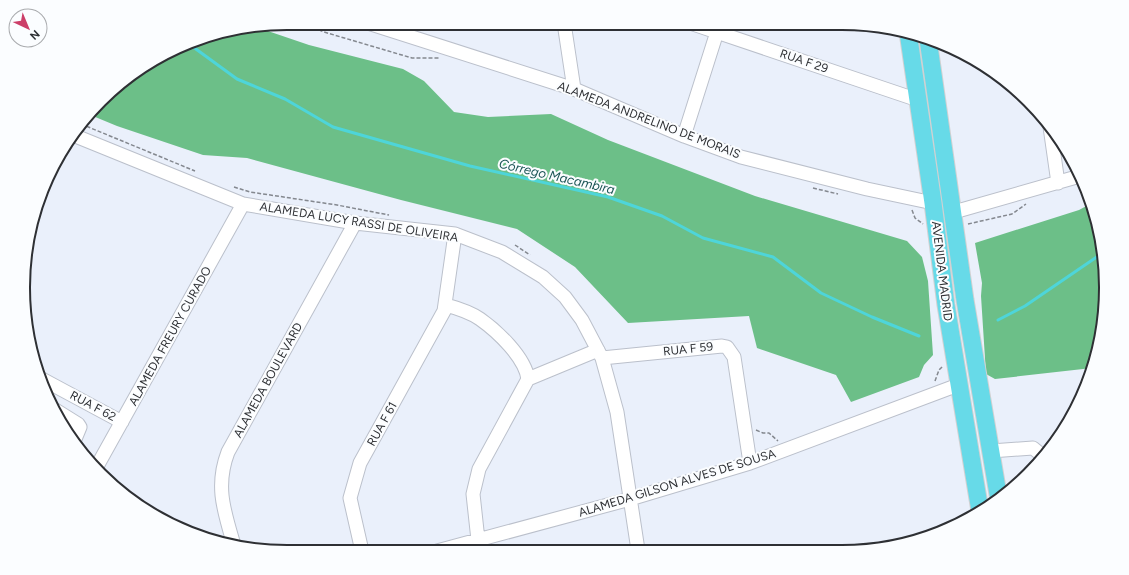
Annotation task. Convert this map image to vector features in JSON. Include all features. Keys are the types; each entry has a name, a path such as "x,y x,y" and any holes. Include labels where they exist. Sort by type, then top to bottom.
{"main road":[{"name":"AVENIDA MADRID","path":"909,39 958,385 979,506"},
{"name":"AVENIDA MADRID","path":"929,46 954,212 965,300 998,492"}],"street":[{"name":"ALAMEDA ANDRELINO DE MORAIS","path":"390,30 574,89 684,136 741,157 867,189 933,203"},
{"path":"565,30 574,89"},
{"name":"RUA F 29","path":"712,30 918,100"},
{"path":"684,136 718,32"},
{"name":"ALAMEDA LUCY RASSI DE OLIVEIRA","path":"78,137 243,204 355,223 455,234 502,252 543,277 556,287 582,320 600,354 617,412 637,545"},
{"path":"1052,138 1058,183"},
{"path":"954,212 1074,178"},
{"name":"ALAMEDA FREURY CURADO","path":"99,463 243,204"},
{"name":"ALAMEDA BOULEVARD","path":"232,539 222,498 221,480 223,465 228,452 355,223"},
{"name":"RUA F 61","path":"361,545 350,498 360,463 444,311 455,234"},
{"path":"446,305 463,310 480,318 499,335 525,367 528,379"},
{"name":"RUA F 59","path":"600,354 722,346 727,347 734,357 750,463"},
{"path":"478,540 473,494 479,469 528,379 600,354"},
{"name":"RUA F 62","path":"49,383 122,422"},
{"name":"ALAMEDA GILSON ALVES DE SOUSA","path":"459,545 630,499 750,463 958,385"},
{"path":"64,415 78,424 80,427 76,435"},
{"path":"991,451 1033,448 1039,453"}],"path":[{"path":"87,126 200,174"},
{"path":"232,187 250,192 337,205 390,215"},
{"path":"965,225 1012,214 1031,201"},
{"path":"910,206 915,218 926,225"},
{"path":"509,243 532,256"},
{"path":"933,383 936,381 939,370 946,363"},
{"path":"754,423 756,430 763,433 769,433 779,442"}],"green space":[{"path":"268,31 309,45 403,69 424,81 454,112 488,117 551,114 608,140 755,196 907,241 922,257 928,281 933,355 924,365 919,377 851,402 836,375 757,348 749,316 628,323 575,267 517,229 401,200 247,158 203,155 117,126 95,117 105,105 144,73 159,64 205,44 237,35"},
{"path":"1085,207 1090,221 1097,254 1099,288 1097,321 1085,369 995,379 986,374 981,296 982,283 975,243 1079,210"}],"waterway":[{"name":"Córrego Macambira","path":"194,48 237,79 285,99 333,127 470,166 608,197 662,216 703,238 773,257 821,293 872,317 919,336"},
{"name":"Córrego Macambira","path":"998,320 1025,306 1097,257"}]}
